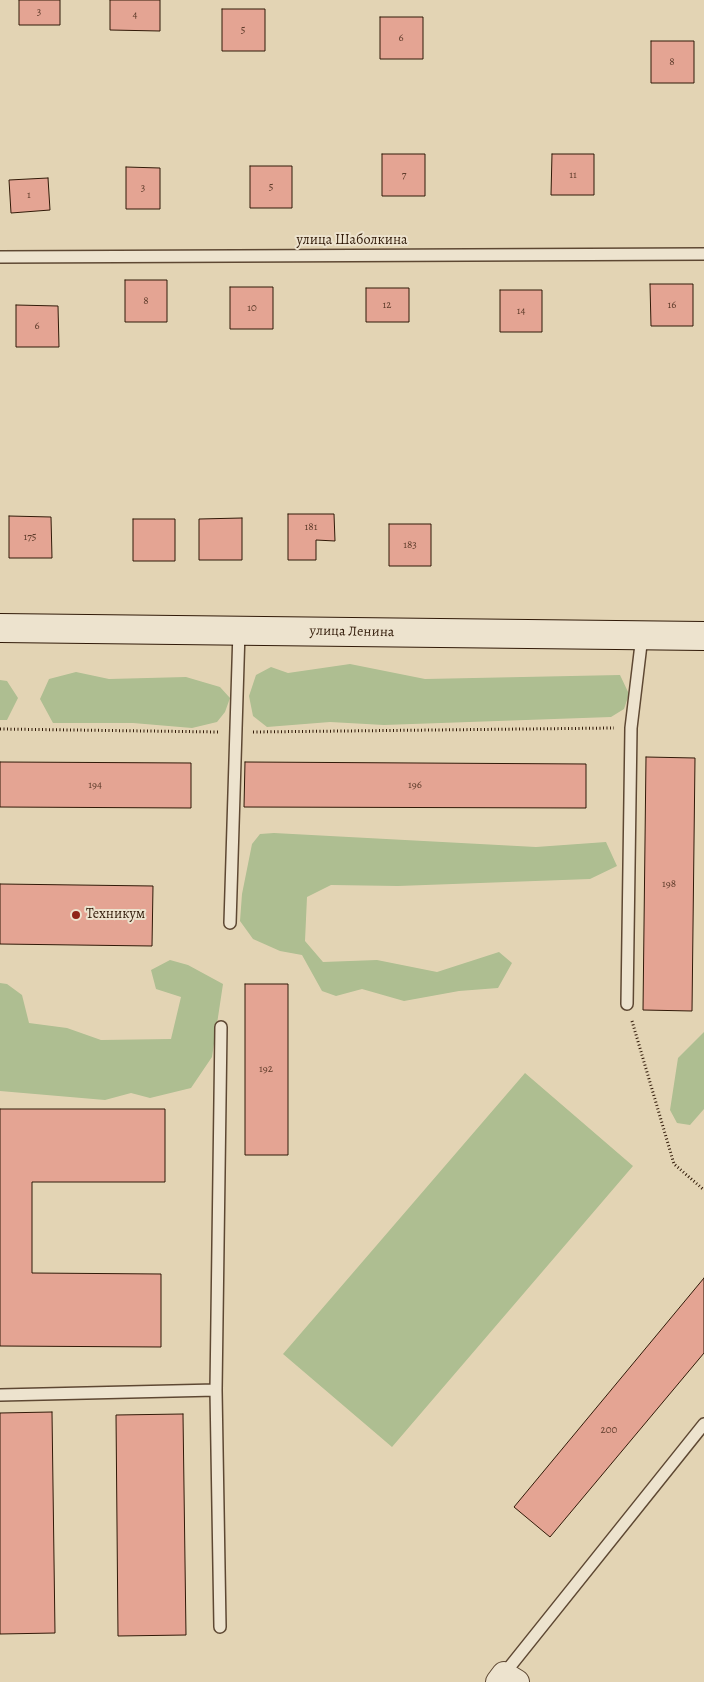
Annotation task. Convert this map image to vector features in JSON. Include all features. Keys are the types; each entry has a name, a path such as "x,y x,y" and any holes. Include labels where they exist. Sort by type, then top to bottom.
{"main road":[{"name":"улица Ленина","path":"0,628 704,636"}],"lane":[{"name":"улица Шаболкина","path":"0,257 704,254"},
{"path":"230,923 239,631"},
{"path":"627,1004 632,728 642,636"},
{"path":"220,1627 216,1390 221,1027"},
{"path":"0,1394 216,1390"},
{"path":"506,1679 704,1424"}],"path":[{"path":"0,729 236,732 632,728"},
{"path":"627,1004 674,1164 704,1190"}],"green space":[{"path":"350,664 425,679 620,675 629,694 624,709 611,717 384,725 330,722 267,727 253,716 249,696 256,675 271,667 288,673"},
{"path":"76,672 109,679 186,677 220,687 230,698 225,712 217,722 192,728 133,723 53,723 40,699 49,679"},
{"path":"0,680 7,681 18,698 7,720 0,720"},
{"path":"274,833 536,847 606,842 617,866 590,879 398,886 331,885 307,897 305,941 323,962 377,960 437,972 499,952 512,963 498,988 459,991 404,1001 362,989 336,996 322,991 302,955 280,951 253,939 240,921 242,894 252,844 260,834"},
{"path":"170,960 188,965 223,984 212,1057 191,1088 150,1098 131,1093 105,1100 0,1091 0,983 7,984 22,995 29,1023 67,1028 101,1040 171,1039 181,997 156,989 151,970"},
{"path":"704,1032 704,1109 690,1125 677,1123 670,1110 678,1058"},
{"path":"525,1073 633,1166 392,1447 283,1354"}],"building":[{"path":"19,0 60,0 60,25 19,25"},
{"path":"110,0 160,0 160,31 110,30"},
{"path":"222,9 265,9 265,51 222,51"},
{"path":"380,17 423,17 423,59 380,59"},
{"path":"651,41 694,41 694,83 651,83"},
{"path":"382,154 425,154 425,196 382,196"},
{"path":"552,154 594,154 594,195 551,195"},
{"path":"250,166 292,166 292,208 250,208"},
{"path":"126,167 160,168 160,209 126,209"},
{"path":"48,178 50,210 11,213 9,180"},
{"path":"125,280 167,280 167,322 125,322"},
{"path":"650,284 693,284 693,326 651,326"},
{"path":"230,287 273,287 273,329 230,329"},
{"path":"366,288 409,288 409,322 366,322"},
{"path":"500,290 542,290 542,332 500,332"},
{"path":"16,305 58,306 59,347 16,347"},
{"path":"288,514 334,514 335,541 316,540 316,560 288,560"},
{"path":"9,516 51,517 52,558 9,558"},
{"path":"242,518 242,560 199,560 199,519"},
{"path":"133,519 175,519 175,561 133,561"},
{"path":"389,524 431,524 431,566 389,566"},
{"path":"646,757 695,758 692,1011 643,1010"},
{"path":"0,762 191,763 191,808 0,807"},
{"path":"245,762 586,764 586,808 244,807"},
{"name":"Техникум","path":"0,884 153,886 152,946 0,944"},
{"path":"245,984 288,984 288,1155 245,1155"},
{"path":"0,1109 165,1109 165,1182 32,1182 32,1273 161,1274 161,1347 0,1346"},
{"path":"704,1278 704,1353 550,1537 514,1507"},
{"path":"52,1412 55,1633 0,1634 0,1413"},
{"path":"183,1414 186,1635 118,1636 116,1415"}],"place":[{"name":"Техникум","path":"76,915"}]}
